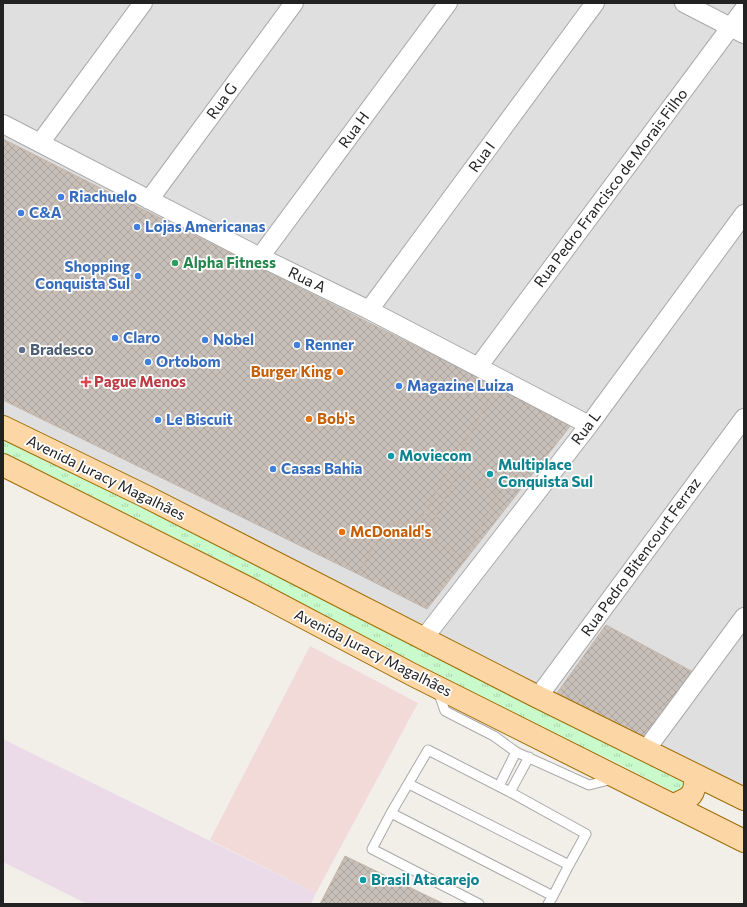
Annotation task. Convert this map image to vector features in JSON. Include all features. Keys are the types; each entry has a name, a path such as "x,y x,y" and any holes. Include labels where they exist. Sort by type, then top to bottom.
{"main road":[{"name":"Avenida Juracy Magalhães","path":"3,427 154,501 538,697 744,799"},
{"name":"Avenida Juracy Magalhães","path":"3,465 252,590 436,686 744,841"},
{"path":"673,805 690,797 696,786 695,775"}],"street":[{"path":"40,143 143,3"},
{"name":"Rua G","path":"149,200 294,3"},
{"name":"Rua H","path":"260,257 448,3"},
{"name":"Rua I","path":"369,310 595,3"},
{"path":"684,3 737,30"},
{"name":"Rua Pedro Francisco de Morais Filho","path":"478,367 737,30 744,9"},
{"name":"Rua A","path":"3,124 260,257 369,310 589,425"},
{"name":"Rua L","path":"424,638 589,425 744,214"},
{"name":"Rua Pedro Bitencourt Ferraz","path":"538,697 744,418"},
{"path":"645,751 744,617"}],"lane":[{"path":"436,686 445,710 494,736 516,752 529,756 589,785 619,777"},
{"path":"391,813 551,900 586,834 499,786 428,750 391,813 372,849 479,904"},
{"path":"499,786 516,752"},
{"path":"510,792 529,756"},
{"path":"409,784 569,865"}],"shaded area":[{"path":"3,3 744,3 744,789 3,417"},
{"path":"310,646 418,703 316,893 210,840"},
{"path":"3,739 316,893 311,904 87,904 3,862"}],"green space":[{"path":"3,435 684,775 686,783 681,792 676,793 605,757 576,746 3,453"}],"building":[{"name":"Shopping Conquista Sul","path":"3,139 497,387 419,522 390,524 382,532 358,574 3,400"},
{"name":"Multiplace Conquista Sul","path":"497,387 571,425 427,609 358,574 382,532 390,524 419,522"},
{"path":"458,473 498,494 465,557 425,537"},
{"path":"606,625 693,672 646,740 557,693"},
{"name":"Brasil Atacarejo","path":"345,856 444,904 320,904"}],"place":[{"name":"Riachuelo","path":"61,197"},
{"name":"C&A","path":"21,213"},
{"name":"Lojas Americanas","path":"137,227"},
{"name":"Alpha Fitness","path":"175,263"},
{"name":"Shopping Conquista Sul","path":"138,276"},
{"name":"Claro","path":"115,338"},
{"name":"Nobel","path":"205,340"},
{"name":"Renner","path":"297,345"},
{"name":"Bradesco","path":"22,350"},
{"name":"Ortobom","path":"148,362"},
{"name":"Burger King","path":"340,372"},
{"name":"Pague Menos","path":"86,382"},
{"name":"Magazine Luiza","path":"399,386"},
{"name":"Bob's","path":"309,419"},
{"name":"Le Biscuit","path":"158,420"},
{"name":"Moviecom","path":"391,456"},
{"name":"Casas Bahia","path":"273,469"},
{"name":"Multiplace Conquista Sul","path":"490,474"},
{"name":"McDonald's","path":"342,532"},
{"name":"Brasil Atacarejo","path":"363,880"}]}
